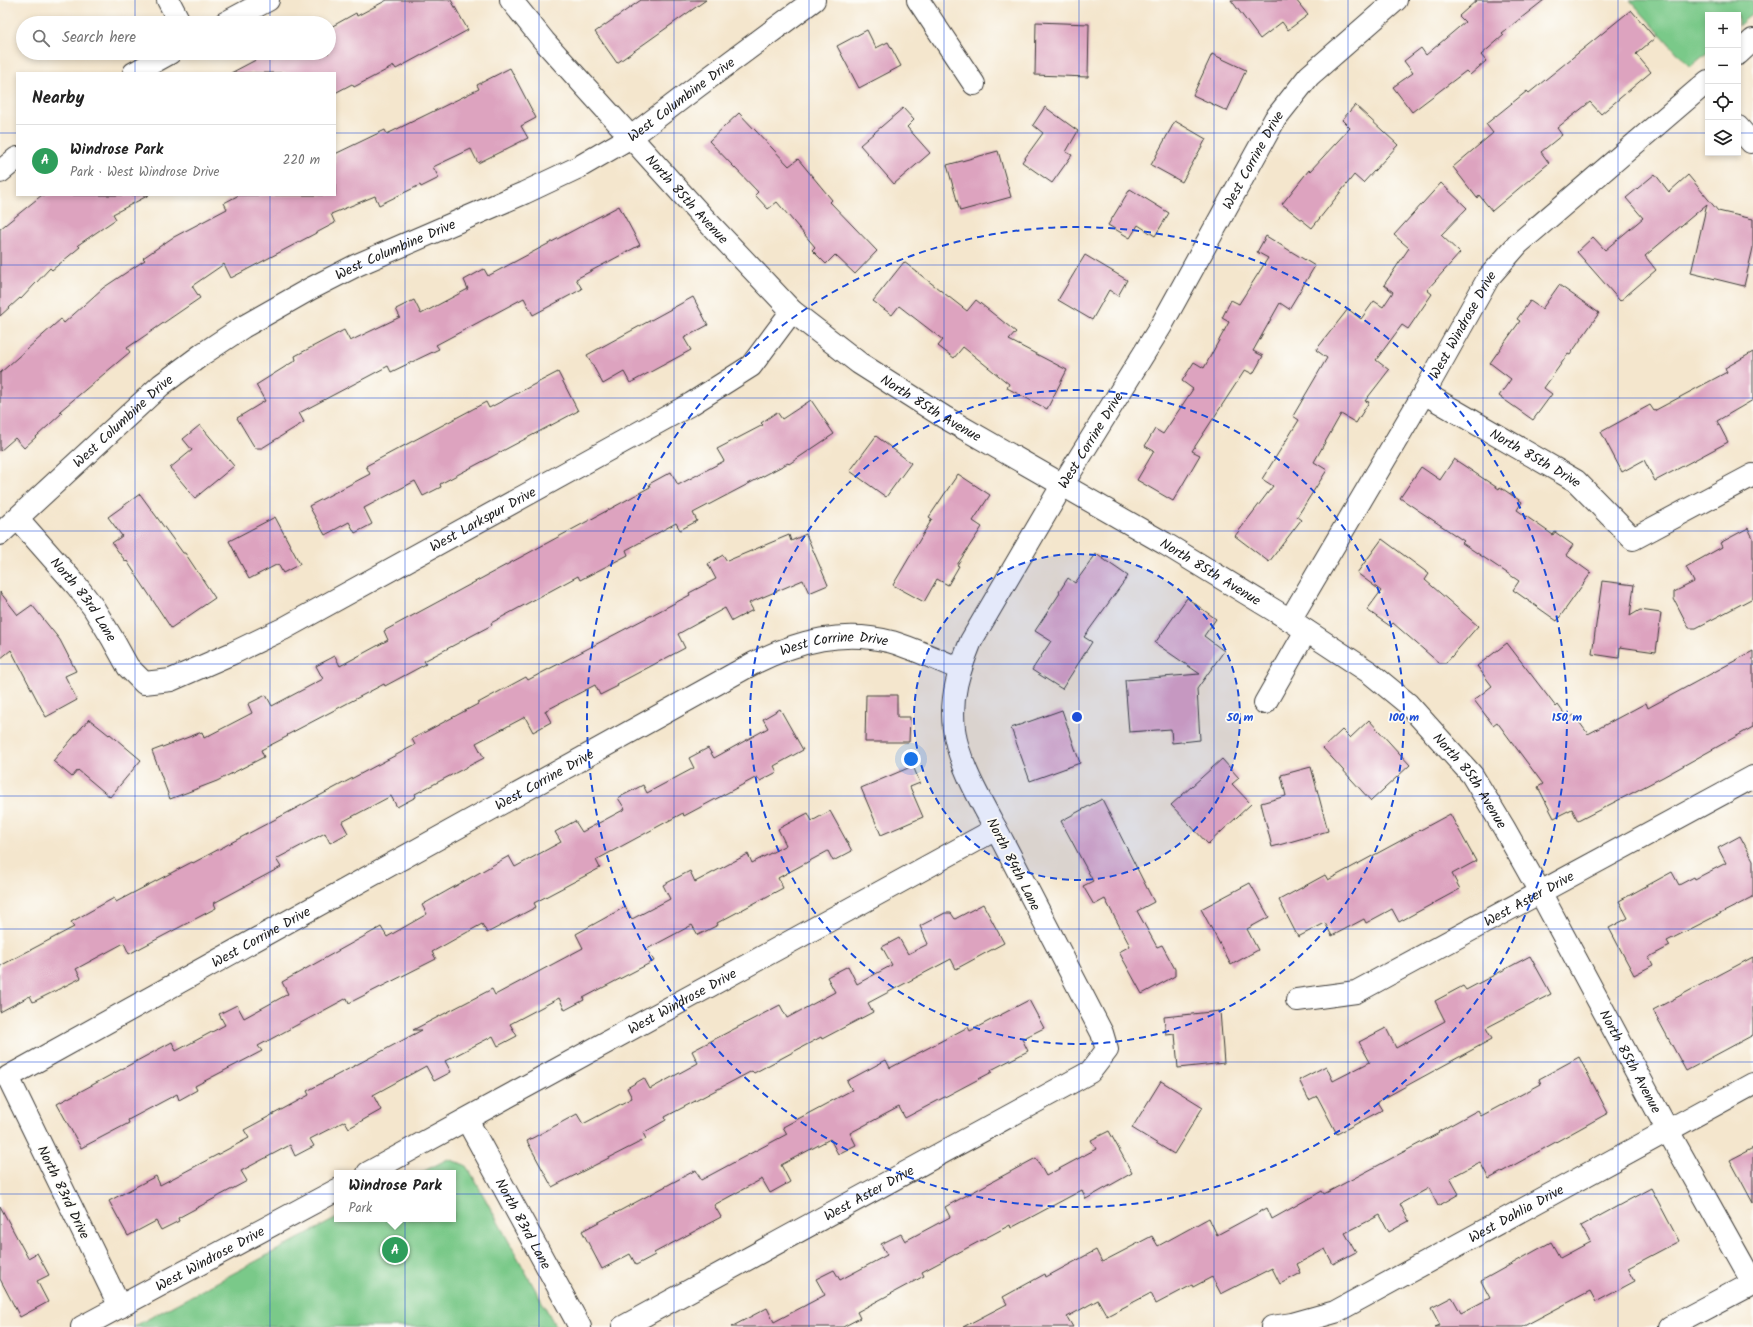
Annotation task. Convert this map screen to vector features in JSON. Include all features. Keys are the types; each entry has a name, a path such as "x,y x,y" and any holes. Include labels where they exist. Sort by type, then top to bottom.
{"street":[{"path":"168,0 176,16"},
{"path":"238,16 268,0"},
{"name":"North 85th Avenue","path":"511,0 544,41 702,216 792,311 859,363 944,417 1164,543 1298,625 1369,672 1408,704 1472,776 1504,828 1668,1131 1753,1283"},
{"name":"West Columbine Drive","path":"0,534 162,385 204,353 243,327 310,289 357,265 524,193 579,167 631,137 814,0"},
{"path":"918,0 974,84"},
{"name":"West Corrine Drive","path":"8,1076 747,666 780,650 818,640 848,636 869,637 894,643 960,669 971,641 1063,484 1161,326 1275,119 1309,76 1396,0"},
{"path":"1741,51 1753,40"},
{"path":"136,72 157,60"},
{"name":"West Windrose Drive","path":"1265,703 1298,625 1489,277 1518,244 1705,87"},
{"path":"0,172 16,159"},
{"name":"West Larkspur Drive","path":"144,683 171,680 283,629 691,404 751,366 792,311"},
{"name":"North 85th Drive","path":"1424,393 1576,482 1633,539 1753,475"},
{"name":"North 83rd Lane","path":"18,519 89,602 112,638 128,667 144,683"},
{"name":"North 84th Lane","path":"960,669 952,702 954,730 960,754 996,829 1102,1033 1107,1050"},
{"name":"West Aster Drive","path":"1297,1000 1356,992 1753,777"},
{"name":"West Windrose Drive","path":"374,1170 996,829"},
{"name":"West Aster Drive","path":"623,1327 1090,1072 1107,1050"},
{"name":"North 83rd Drive","path":"8,1076 120,1307"},
{"name":"West Dahlia Drive","path":"1272,1327 1292,1324 1335,1312 1753,1084"},
{"name":"North 83rd Lane","path":"467,1120 580,1327"},
{"name":"West Windrose Drive","path":"82,1327 334,1192"},
{"path":"1670,1327 1753,1283"}],"green space":[{"path":"1630,0 1753,0 1753,13 1741,23 1741,12 1705,12 1705,54 1690,67"},
{"path":"448,1159 465,1165 471,1173 556,1327 133,1327 334,1220 334,1222 456,1222 456,1170 426,1170"}],"building":[{"path":"387,0 451,0 468,30 396,69 394,66 354,87 352,84 336,92 336,72 233,72 256,60 336,60 336,24 356,13 357,16"},
{"path":"641,0 706,0 617,63 595,32"},
{"path":"1231,0 1296,0 1308,15 1288,30 1282,22 1260,39"},
{"path":"1477,0 1544,0 1502,33 1504,35 1481,55 1486,61 1470,75 1466,71 1412,112 1393,87 1413,73 1404,61 1421,48 1426,55 1465,22 1459,16"},
{"path":"1631,10 1655,38 1636,54 1651,72 1601,114 1590,102 1557,128 1562,135 1541,152 1549,163 1492,211 1479,195 1477,198 1453,167 1493,133 1486,124 1527,91 1529,93"},
{"path":"1036,22 1089,24 1088,77 1035,75"},
{"path":"867,30 876,48 888,42 901,66 859,88 837,46"},
{"path":"1212,54 1246,70 1227,111 1193,95"},
{"path":"510,68 536,118 521,126 528,138 478,163 471,149 433,167 439,178 421,187 420,185 379,205 375,196 331,214 335,223 231,278 224,264 192,286 200,298 127,348 130,352 60,411 62,413 24,448 15,438 0,451 0,373 61,319 64,323 103,288 145,260 143,258 172,238 227,209 224,203 237,196 336,196 336,154 385,130 387,134 479,89 477,85"},
{"path":"1355,105 1398,145 1363,183 1354,175 1312,228 1282,204 1309,170 1310,171 1350,128 1342,120"},
{"path":"1045,107 1078,131 1066,152 1072,155 1052,183 1022,162 1043,133 1033,125"},
{"path":"903,108 914,120 907,127 930,153 894,184 860,145"},
{"path":"739,113 789,166 798,159 832,200 830,202 877,251 855,274 835,255 826,264 812,250 815,247 777,202 768,209 755,195 758,192 709,141"},
{"path":"1175,121 1206,139 1182,182 1151,165"},
{"path":"998,151 1011,197 960,211 947,165"},
{"path":"1655,174 1669,192 1688,175 1718,211 1753,219 1753,248 1744,286 1691,273 1707,204 1645,256 1656,270 1620,301 1577,252 1593,237 1605,250 1643,218 1626,198"},
{"path":"1441,183 1467,208 1441,235 1460,253 1427,290 1432,294 1408,329 1402,325 1376,360 1389,370 1365,401 1369,402 1356,423 1341,414 1314,462 1327,470 1297,517 1301,520 1269,562 1235,536 1273,486 1262,479 1299,420 1293,416 1327,358 1316,350 1348,309 1361,319 1374,301 1383,307 1393,292 1384,285 1409,248 1394,235"},
{"path":"1130,189 1169,213 1155,236 1138,225 1130,238 1108,225"},
{"path":"41,196 147,196 113,214 116,219 78,245 80,247 52,270 50,268 21,299 20,298 0,316 0,229"},
{"path":"619,206 640,245 576,279 582,289 533,315 524,298 436,345 439,349 391,372 388,366 299,413 304,422 262,448 255,448 237,418 265,401 256,385 296,360 295,356 344,330 350,341 400,317 396,309 414,300 421,314 468,289 464,280 484,269 488,276"},
{"path":"1266,236 1315,266 1289,309 1280,303 1253,351 1263,356 1253,374 1245,370 1192,451 1200,455 1173,501 1137,480 1154,451 1145,446 1155,429 1163,434 1193,389 1182,381 1194,362 1204,368 1229,322 1222,318 1231,300 1239,304 1268,258 1257,252"},
{"path":"1085,255 1127,280 1118,296 1109,290 1092,320 1058,300"},
{"path":"904,262 967,311 976,300 1016,332 1009,340 1067,370 1047,409 1007,388 1009,384 963,347 954,358 938,346 943,340 899,306 892,315 873,301"},
{"path":"1559,285 1599,313 1570,355 1568,354 1544,388 1552,394 1533,420 1499,396 1511,379 1490,363 1520,321 1517,319 1530,301 1542,309"},
{"path":"693,297 708,325 684,338 691,350 630,383 624,372 603,384 587,355"},
{"path":"1753,352 1753,400 1717,421 1728,442 1655,481 1644,460 1622,472 1601,432 1650,405 1654,411 1727,372 1725,368"},
{"path":"558,372 578,411 440,484 441,487 423,496 415,481 364,508 372,524 355,533 349,522 325,535 309,506 370,474 366,466 486,402 489,408"},
{"path":"811,400 834,434 789,464 788,463 693,513 697,521 680,530 676,523 626,550 628,555 580,580 578,576 491,623 492,625 424,661 426,664 385,686 384,684 287,735 288,736 261,750 264,757 217,781 170,799 152,751 202,732 204,738 252,713 248,704 266,695 272,706 323,679 316,666 335,656 340,666 388,640 384,631 623,502 650,487 649,484 671,472 678,485 724,461 717,449 763,425 761,423 777,412 782,419"},
{"path":"200,425 234,466 195,498 170,468 192,450 183,439"},
{"path":"876,436 911,463 886,497 850,471"},
{"path":"1454,459 1499,489 1500,487 1522,502 1517,510 1553,535 1555,532 1573,545 1566,555 1591,573 1557,621 1513,590 1519,581 1462,543 1464,541 1400,498 1421,467 1440,480"},
{"path":"958,474 990,495 973,521 982,527 957,565 959,566 948,585 937,579 924,602 893,585 932,519 929,517"},
{"path":"140,494 183,553 185,553 215,598 171,628 127,561 126,562 112,543 122,536 108,517"},
{"path":"275,517 300,564 283,573 278,564 249,579 229,541"},
{"path":"1748,528 1753,538 1753,598 1696,628 1689,628 1674,599 1674,592 1694,582 1686,567 1722,547 1720,543"},
{"path":"806,534 828,585 809,593 803,580 749,603 753,610 732,621 725,608 678,634 685,648 617,684 618,686 600,695 595,685 545,711 551,722 533,732 525,717 476,743 484,758 415,794 416,797 397,807 391,796 342,822 348,833 330,843 325,833 276,859 281,867 214,903 216,908 129,954 124,943 76,969 81,978 33,1002 30,996 0,1012 0,966 74,927 71,922 114,898 116,902 192,862 193,863 415,745 412,739 526,677 528,680 690,595 689,593 716,579 708,564 723,555 727,561 789,535 791,541"},
{"path":"1382,539 1429,574 1425,580 1478,626 1446,663 1439,663 1393,623 1390,626 1367,610 1381,591 1357,573"},
{"path":"1096,554 1128,576 1084,637 1092,642 1062,689 1032,670 1051,641 1035,631 1068,578 1075,583"},
{"path":"1602,581 1634,585 1630,616 1640,610 1661,613 1656,652 1620,647 1619,658 1592,654"},
{"path":"0,592 18,615 32,605 60,640 76,671 65,676 77,700 46,717 11,650 0,659"},
{"path":"1187,598 1216,619 1204,636 1224,651 1197,689 1200,740 1172,743 1171,729 1129,732 1125,680 1200,674 1155,643"},
{"path":"1507,643 1556,707 1558,705 1568,719 1574,715 1588,734 1646,703 1648,708 1753,651 1753,727 1663,777 1578,821 1572,809 1554,818 1538,787 1543,784 1497,722 1493,725 1474,700 1492,686 1477,666"},
{"path":"866,695 897,695 897,717 910,717 909,742 865,742"},
{"path":"780,709 803,750 774,766 777,772 760,781 757,777 684,816 683,813 596,860 600,868 534,903 536,907 487,933 482,924 432,952 436,959 349,1003 347,998 258,1046 262,1051 195,1086 197,1090 179,1100 177,1094 128,1120 129,1123 81,1148 57,1104 172,1042 176,1051 225,1025 219,1014 237,1005 244,1018 288,994 282,982 381,927 387,937 427,914 422,905 509,856 515,867 561,842 555,832 575,821 582,832 625,809 618,798 643,785 647,793 694,768 689,758 708,748 714,758 768,728 763,719"},
{"path":"1062,710 1080,763 1030,781 1011,728"},
{"path":"89,719 109,735 110,734 141,760 110,797 78,770 72,777 53,761"},
{"path":"1369,720 1410,765 1371,801 1323,748 1342,730 1350,738"},
{"path":"1222,759 1239,778 1232,784 1251,804 1208,844 1171,805"},
{"path":"913,766 920,783 910,787 923,817 881,835 861,788"},
{"path":"1311,767 1328,831 1272,847 1261,803 1286,796 1281,775"},
{"path":"1102,799 1154,902 1137,911 1157,947 1162,945 1175,969 1175,976 1142,994 1119,952 1130,946 1105,899 1094,905 1083,886 1093,881 1061,821"},
{"path":"830,811 852,851 833,861 828,851 778,878 783,888 717,923 718,925 698,935 692,925 647,949 654,961 583,998 584,1000 565,1010 559,998 510,1024 517,1036 498,1046 493,1036 445,1061 451,1072 434,1081 426,1066 373,1095 381,1110 349,1128 345,1121 310,1139 314,1146 295,1156 290,1145 241,1171 247,1181 178,1218 179,1221 161,1230 156,1221 128,1236 109,1201 156,1176 160,1185 249,1138 244,1130 309,1095 307,1091 422,1030 413,1030 492,989 495,995 583,948 576,934 625,907 632,919 670,899 663,885 690,871 695,882 748,854 752,863 786,845 778,829 808,813 812,821"},
{"path":"1450,814 1476,861 1452,874 1460,889 1399,922 1392,909 1366,923 1364,919 1332,936 1325,923 1298,937 1279,900 1325,875 1328,880"},
{"path":"1740,836 1753,860 1753,897 1667,941 1670,946 1649,957 1653,965 1634,975 1609,928 1628,918 1619,901 1672,872 1679,885 1694,877 1695,879 1726,863 1718,848"},
{"path":"1250,883 1269,917 1247,929 1258,950 1231,965 1201,909"},
{"path":"983,904 1004,943 956,969 951,959 868,1003 873,1012 822,1039 821,1037 754,1073 752,1071 665,1117 666,1120 643,1133 646,1139 552,1187 527,1141 577,1114 583,1124 632,1098 627,1088 644,1078 650,1089 698,1063 692,1051 780,1005 787,1018 835,992 827,977 848,966 857,984 892,965 882,947 899,938 908,954 928,944 920,926 945,913 951,913 955,919"},
{"path":"1530,956 1551,994 1486,1028 1492,1039 1377,1102 1382,1110 1337,1134 1317,1096 1309,1100 1299,1080 1326,1066 1333,1081 1370,1062 1359,1042 1386,1028 1396,1048 1445,1021 1435,1001 1463,986 1466,990"},
{"path":"1753,957 1753,1035 1686,1071 1653,1010"},
{"path":"1029,1000 1044,1028 1022,1039 1028,1051 991,1070 992,1072 905,1118 899,1107 850,1133 856,1145 838,1154 830,1139 781,1165 790,1182 770,1193 762,1179 714,1205 721,1217 654,1253 655,1255 636,1265 630,1254 602,1269 582,1231 696,1170 701,1180 787,1134 783,1127 852,1090 847,1081 886,1060 890,1068 968,1027 970,1031"},
{"path":"1220,1011 1224,1063 1178,1068 1175,1034 1166,1035 1164,1017"},
{"path":"1579,1057 1608,1113 1489,1179 1480,1162 1450,1178 1459,1194 1438,1206 1429,1188 1400,1204 1409,1221 1389,1232 1380,1215 1345,1233 1356,1252 1333,1264 1325,1249 1297,1264 1301,1273 1280,1284 1272,1268 1221,1294 1212,1277 1193,1287 1192,1285 1156,1304 1151,1293 1107,1316 1098,1300 1067,1317 1073,1327 963,1327 1007,1304 1003,1297 1045,1274 1046,1277 1096,1250 1102,1262 1152,1236 1158,1246 1209,1218 1217,1235 1267,1208 1272,1219 1322,1191 1324,1194 1379,1165 1478,1110 1481,1116 1541,1084 1539,1079"},
{"path":"1161,1081 1203,1107 1174,1154 1132,1128"},
{"path":"1109,1131 1132,1173 1086,1199 1082,1190 1011,1228 1010,1225 922,1272 924,1276 857,1312 860,1318 843,1327 731,1327 767,1308 774,1322 825,1295 816,1279 834,1270 840,1280 887,1255 881,1244 901,1234 905,1241 950,1217 945,1207 1036,1158 1046,1176 1096,1149 1091,1140"},
{"path":"1753,1148 1753,1203 1730,1160"},
{"path":"1651,1188 1679,1241 1628,1268 1635,1281 1596,1302 1590,1291 1522,1327 1435,1327 1440,1325 1431,1308 1452,1297 1461,1313 1490,1298 1481,1281 1551,1242 1560,1258 1590,1242 1581,1226"},
{"path":"0,1206 28,1258 37,1253 49,1275 37,1281 48,1302 20,1317 0,1279"}],"place":[{"name":"Windrose Park","path":"395,1250"}]}
